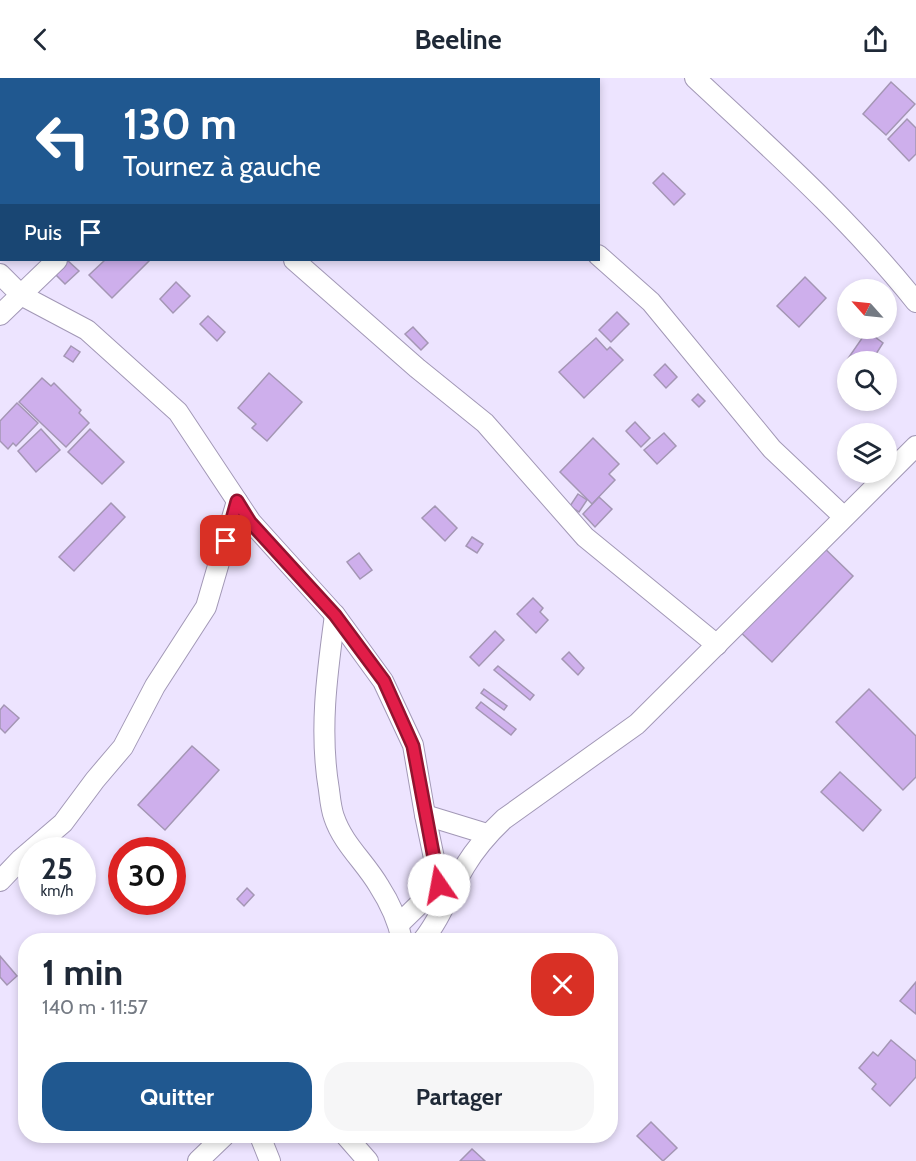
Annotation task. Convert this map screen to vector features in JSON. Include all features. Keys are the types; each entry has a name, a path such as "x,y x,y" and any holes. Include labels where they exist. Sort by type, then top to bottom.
{"street":[{"path":"694,78 767,145 885,263 916,302"},
{"path":"600,257 651,302 772,449 844,517"},
{"path":"0,315 56,261"},
{"path":"295,261 417,368 484,423 585,537 717,645"},
{"path":"0,274 21,295 87,330 178,412 250,522 335,615 384,681 413,746 444,906"},
{"path":"429,933 465,865 487,834 504,819 637,724 916,446"},
{"path":"0,881 21,859 63,823 123,747 155,686 206,607 237,501"},
{"path":"335,615 327,674 324,728 326,773 333,816 348,845 379,885 400,932 439,885"},
{"path":"425,815 487,834"},
{"path":"198,1161 217,1143"},
{"path":"263,1143 270,1161"},
{"path":"352,1143 368,1161"}],"building":[{"path":"891,82 915,104 886,135 863,114"},
{"path":"907,119 916,128 916,154 909,161 888,139"},
{"path":"663,173 685,194 674,205 653,183"},
{"path":"54,261 68,261 79,271 65,284 48,267"},
{"path":"104,261 149,261 112,298 89,275"},
{"path":"805,277 826,298 799,327 777,306"},
{"path":"176,282 190,296 173,313 160,299"},
{"path":"617,312 629,324 611,342 599,330"},
{"path":"208,316 225,332 217,341 200,324"},
{"path":"413,327 428,343 421,350 405,334"},
{"path":"596,338 607,350 610,347 623,360 584,398 559,372"},
{"path":"861,339 878,339 883,343 878,351 853,351"},
{"path":"71,346 80,352 73,362 64,356"},
{"path":"665,364 677,377 666,388 654,375"},
{"path":"269,373 302,402 267,441 252,428 256,424 238,408"},
{"path":"42,378 51,386 54,383 81,410 79,413 89,423 66,447 19,402"},
{"path":"698,394 705,401 699,407 692,400"},
{"path":"17,403 38,423 16,446 13,443 8,449 0,441 0,421"},
{"path":"635,422 650,438 641,447 626,431"},
{"path":"41,429 60,450 36,472 18,451"},
{"path":"90,429 124,462 102,484 68,452"},
{"path":"664,433 676,446 657,464 644,450"},
{"path":"593,438 619,464 609,474 615,480 592,504 560,472"},
{"path":"578,494 587,500 579,512 570,506"},
{"path":"599,497 612,509 595,527 583,514"},
{"path":"111,503 125,517 74,571 59,557"},
{"path":"435,506 457,528 445,541 422,518"},
{"path":"472,537 483,544 477,553 466,546"},
{"path":"816,540 853,576 772,662 734,626"},
{"path":"359,553 372,570 360,579 347,562"},
{"path":"533,598 543,608 540,612 548,620 536,633 517,614"},
{"path":"495,631 504,640 479,666 470,657"},
{"path":"569,652 584,668 578,675 562,659"},
{"path":"498,666 534,695 530,700 494,670"},
{"path":"484,689 507,706 504,710 481,693"},
{"path":"869,689 916,736 916,777 903,790 836,722"},
{"path":"481,702 516,729 511,735 476,708"},
{"path":"4,705 19,718 5,733 0,728 0,710"},
{"path":"192,746 219,770 165,830 138,805"},
{"path":"840,772 881,810 863,831 821,792"},
{"path":"247,888 254,895 244,906 237,899"},
{"path":"0,956 17,976 7,985 0,977"},
{"path":"916,982 916,1014 900,1001"},
{"path":"891,1040 916,1061 916,1077 890,1106 872,1089 876,1084 859,1068 873,1052 878,1056"},
{"path":"651,1122 677,1148 663,1161 637,1136"},
{"path":"472,1149 485,1161 460,1161"}],"route":[{"path":"226,541 237,501 250,522 335,615 384,681 413,746 439,885"}]}
